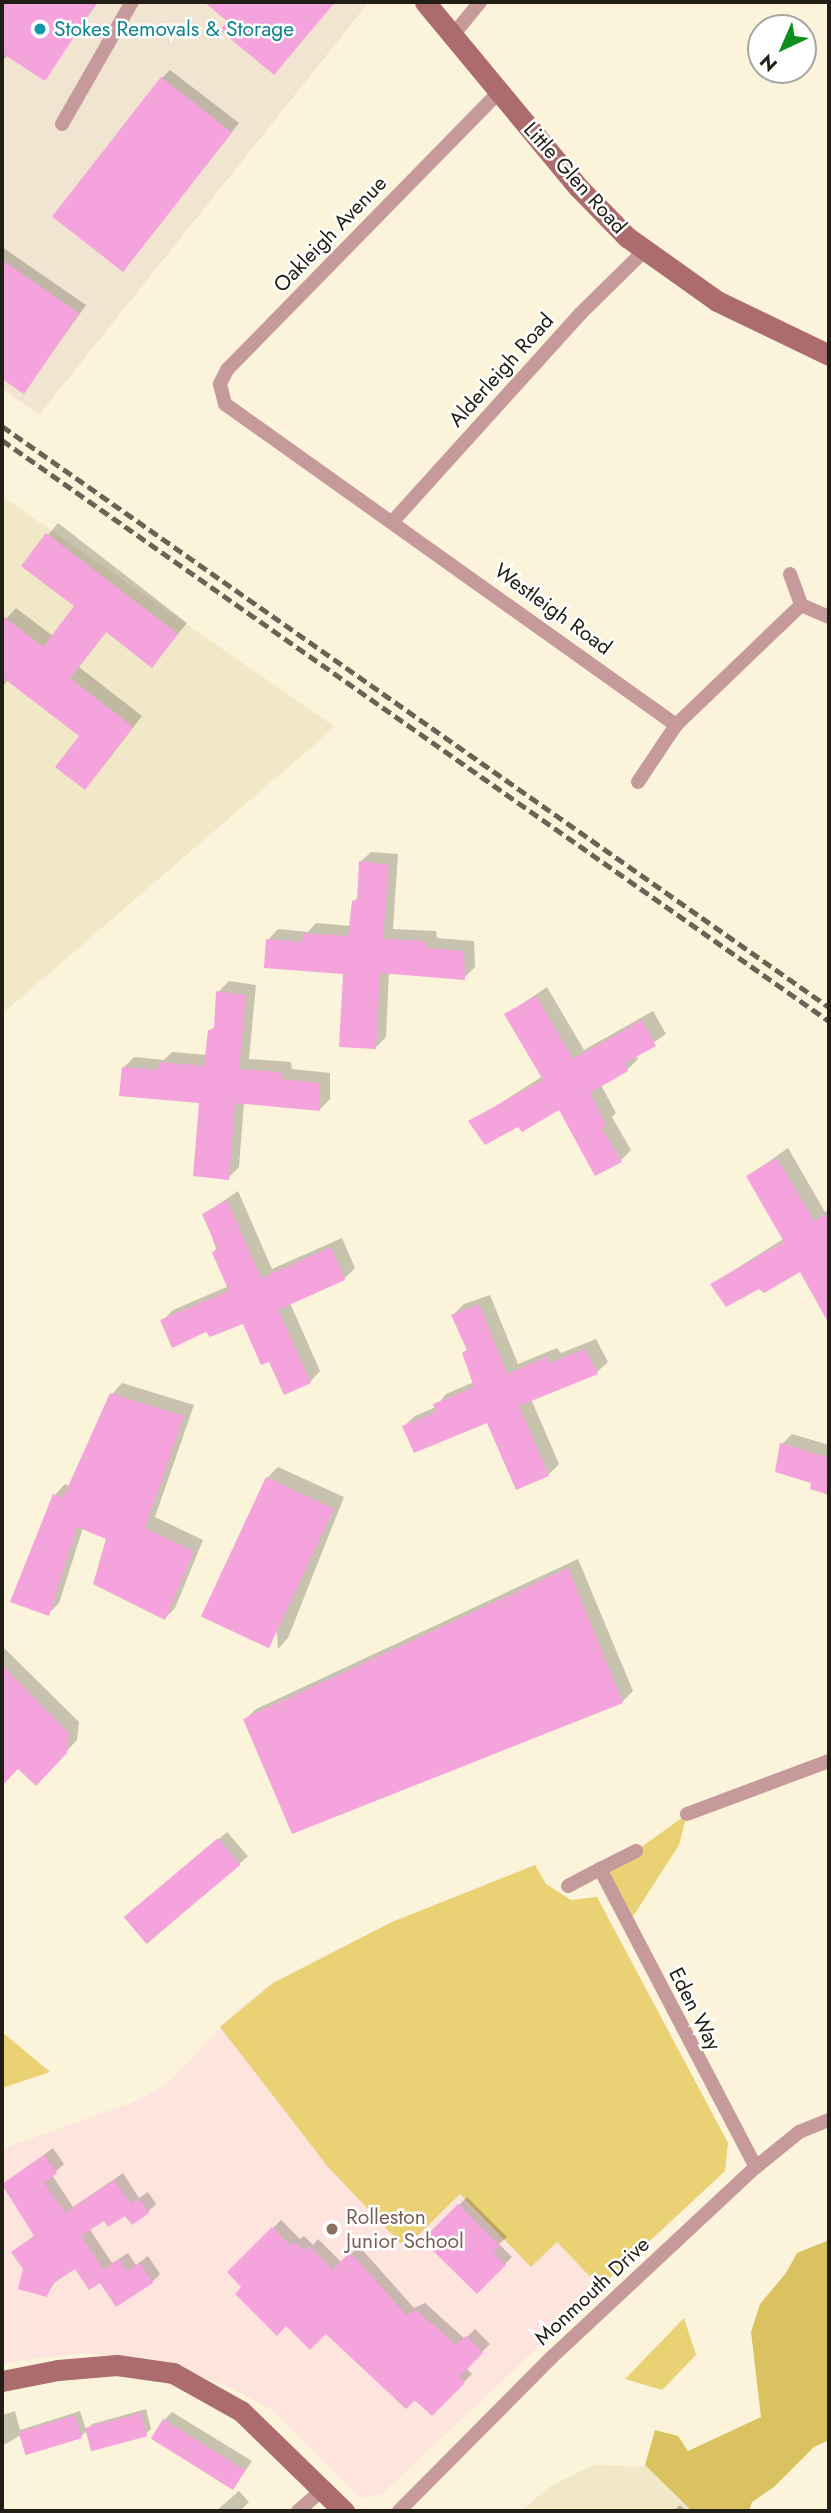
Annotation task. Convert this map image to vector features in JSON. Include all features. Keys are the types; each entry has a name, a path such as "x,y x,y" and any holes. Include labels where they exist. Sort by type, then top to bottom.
{"main road":[{"name":"Little Glen Road","path":"425,2 587,196 644,251 717,301 829,355"},
{"path":"2,2381 58,2370 117,2365 173,2373 241,2411 344,2511"}],"street":[{"path":"62,124 132,2"},
{"path":"453,35 480,2"},
{"name":"Oakleigh Avenue","path":"236,414 225,404 219,391 227,370 500,91"},
{"name":"Alderleigh Road","path":"394,520 580,314 644,251"},
{"name":"Westleigh Road","path":"236,414 394,520 676,725"},
{"path":"790,574 801,606 829,617"},
{"path":"638,782 676,725 801,606"},
{"path":"687,1814 829,1761"},
{"path":"568,1886 636,1851"},
{"name":"Eden Way","path":"600,1869 755,2167"},
{"name":"Monmouth Drive","path":"399,2511 552,2357 755,2167 799,2133 829,2120"},
{"path":"298,2511 323,2489"}],"shaded area":[{"path":"2,2 369,2 39,415 2,388"},
{"path":"2,496 335,727 2,1014"},
{"path":"687,1814 679,1845 632,1918 600,1869 636,1851"},
{"name":"Rolleston Junior School","path":"535,1865 546,1884 571,1900 597,1897 728,2143 725,2171 382,2494 360,2498 272,2410 231,2388 171,2365 84,2353 2,2363 2,2149 134,2102 165,2085 240,2008 273,1983 392,1922"},
{"path":"535,1865 546,1884 571,1900 597,1897 728,2143 725,2171 600,2287 557,2242 531,2267 460,2194 405,2248 328,2167 220,2027 273,1983 392,1922"},
{"path":"2,2032 50,2072 2,2088"},
{"path":"829,2240 829,2440 814,2447 774,2487 752,2502 749,2511 692,2511 645,2465 655,2430 678,2436 688,2451 761,2417 751,2332 760,2304 786,2273 797,2253"},
{"path":"684,2318 696,2355 662,2390 625,2379"},
{"path":"593,2465 656,2467 701,2511 521,2511 549,2487"}],"building":[{"name":"Stokes Removals & Storage","path":"2,2 97,2 45,81 2,53"},
{"path":"204,2 335,2 274,75 220,30 227,21"},
{"path":"161,77 232,132 123,272 52,216"},
{"path":"2,260 79,313 24,394 2,379"},
{"path":"46,533 178,634 152,668 106,632 70,678 133,727 85,790 55,767 79,736 2,677 2,615 43,647 74,606 21,566"},
{"path":"359,861 389,865 383,939 425,941 427,948 464,951 465,980 380,973 376,1049 339,1047 343,974 264,968 266,939 302,942 303,933 348,936 352,901 357,900"},
{"path":"216,991 246,995 239,1069 281,1072 282,1079 320,1083 320,1111 235,1103 229,1180 193,1176 199,1103 119,1096 122,1067 158,1070 159,1062 204,1066 208,1030 214,1029"},
{"path":"536,996 573,1059 642,1020 656,1046 625,1063 628,1071 590,1093 606,1125 602,1129 622,1162 595,1176 559,1110 522,1132 518,1127 485,1145 468,1121 543,1080 504,1014"},
{"path":"777,1158 814,1221 829,1213 829,1324 800,1272 764,1293 759,1289 726,1307 710,1284 784,1242 746,1176"},
{"path":"227,1200 261,1278 331,1247 345,1280 278,1310 311,1383 284,1395 269,1362 261,1365 243,1324 210,1337 206,1332 172,1348 160,1320 229,1291 212,1253 217,1248 202,1214"},
{"path":"479,1304 507,1374 546,1357 550,1363 585,1349 598,1374 519,1406 549,1476 516,1490 487,1423 414,1453 402,1426 436,1412 433,1404 474,1387 462,1353 467,1350 451,1315"},
{"path":"110,1393 184,1416 145,1528 194,1551 165,1620 93,1584 106,1539 77,1527 49,1616 10,1602 53,1494 63,1498"},
{"path":"780,1443 829,1458 829,1495 810,1489 811,1483 775,1472"},
{"path":"266,1477 334,1509 269,1648 201,1617"},
{"path":"568,1568 623,1703 292,1834 243,1719"},
{"path":"2,1665 69,1733 67,1753 36,1786 18,1769 2,1786"},
{"path":"218,1838 240,1865 146,1944 124,1917"},
{"path":"44,2155 57,2173 44,2183 65,2213 114,2180 131,2204 139,2198 149,2213 132,2225 125,2216 108,2227 104,2221 81,2236 103,2270 119,2259 127,2271 140,2263 153,2283 116,2307 100,2283 89,2290 75,2269 51,2285 47,2297 18,2289 23,2269 11,2252 34,2236 2,2184"},
{"path":"458,2204 500,2246 493,2253 506,2265 477,2294 422,2240"},
{"path":"272,2227 291,2246 295,2242 304,2251 309,2246 333,2270 350,2252 406,2315 416,2310 456,2345 466,2336 483,2353 459,2377 465,2383 432,2416 415,2400 406,2409 326,2334 310,2350 286,2326 277,2336 235,2294 241,2287 227,2272"},
{"path":"141,2413 147,2436 91,2451 85,2428"},
{"path":"75,2415 82,2438 26,2455 19,2432"},
{"path":"163,2419 245,2470 233,2490 151,2439"}],"railway":[{"path":"2,426 829,1007"},
{"path":"2,440 829,1021"}],"place":[{"name":"Stokes Removals & Storage","path":"40,29"},
{"name":"Rolleston Junior School","path":"332,2229"}]}
